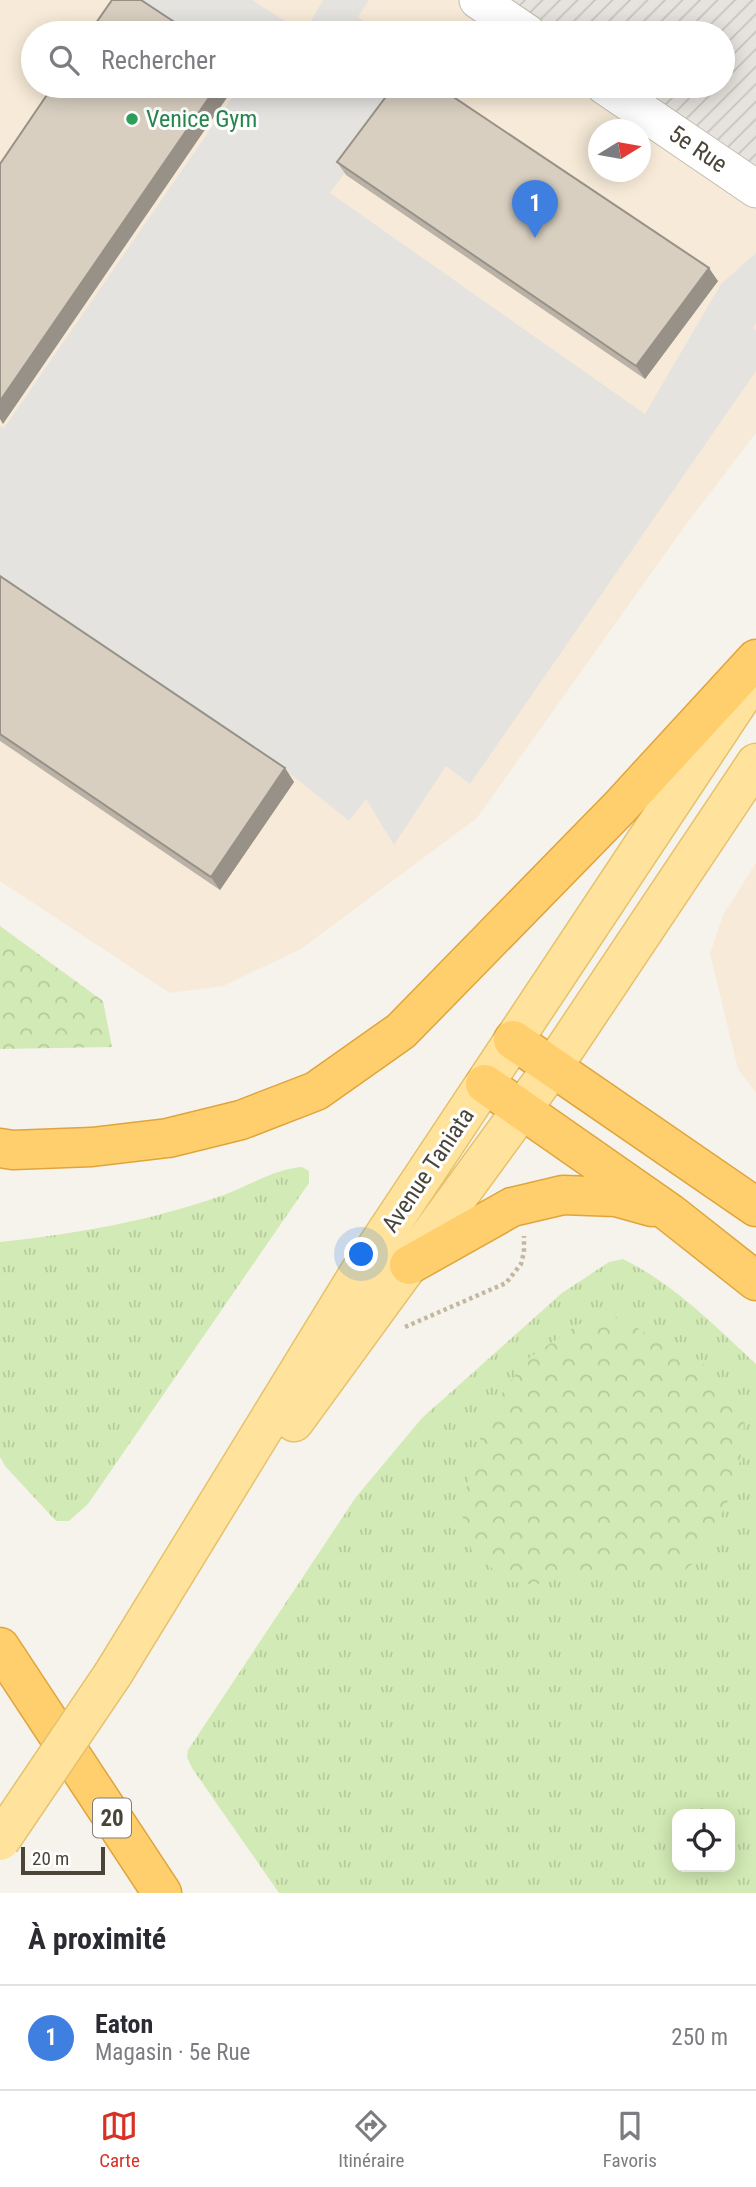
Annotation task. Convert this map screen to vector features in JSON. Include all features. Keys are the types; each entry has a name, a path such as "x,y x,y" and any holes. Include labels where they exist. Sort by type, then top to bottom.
{"highway":[{"path":"0,1148 13,1150 92,1147 168,1138 241,1120 316,1091 401,1031 620,807 756,659"},
{"path":"513,1040 756,1208"},
{"path":"485,1084 670,1213 756,1281"},
{"path":"409,1265 512,1207 563,1195 616,1196 670,1213"},
{"name":"20","path":"0,1647 162,1893"},
{"path":"30,1693 108,1776 190,1893"}],"main road":[{"name":"Avenue Taniata","path":"113,1674 359,1273 756,675"},
{"name":"Avenue Taniata","path":"0,1841 113,1674 552,1068 756,763"}],"street":[{"path":"478,0 509,21"},
{"name":"5e Rue","path":"623,98 756,188"}],"shaded area":[{"path":"0,0 478,0 509,21 21,21 21,98 623,98 756,189 756,433 684,527 477,818 301,949 223,986 170,993 0,881"},
{"path":"131,0 252,0 285,21 163,21"},
{"path":"323,0 369,0 358,17 364,21 311,21"},
{"path":"478,0 756,0 756,189 622,98 735,98 735,21 509,21"},
{"path":"232,98 400,98 330,193 645,414 721,284 756,253 756,323 753,328 756,330 756,371 470,784 446,766 394,845 366,799 349,821 297,779 0,577 0,426 4,428"},
{"path":"756,863 756,1093 738,1069 710,954 723,915"}],"green space":[{"path":"0,926 103,1001 112,1047 0,1049"},
{"path":"302,1167 309,1171 309,1183 88,1504 69,1521 56,1521 5,1466 0,1457 0,1242 84,1231 140,1219 194,1205 271,1175"},
{"path":"623,1259 660,1281 693,1307 756,1364 756,1893 279,1893 192,1768 187,1757 188,1750 356,1497 422,1418 562,1293 609,1262"},
{"path":"622,1316 643,1332 692,1355 711,1370 736,1404 744,1421 743,1444 735,1487 693,1563 682,1573 659,1575 603,1571 564,1576 535,1585 506,1581 471,1549 462,1515 471,1461 493,1406 526,1360 579,1324"}],"building":[{"path":"112,0 141,0 173,21 97,21"},
{"path":"45,98 209,98 0,401 0,164"},
{"path":"385,98 455,98 709,268 636,366 337,162"},
{"path":"0,576 285,768 211,877 0,734"}],"place":[{"name":"Venice Gym","path":"132,119"},
{"name":"Eaton","path":"535,238"}]}
